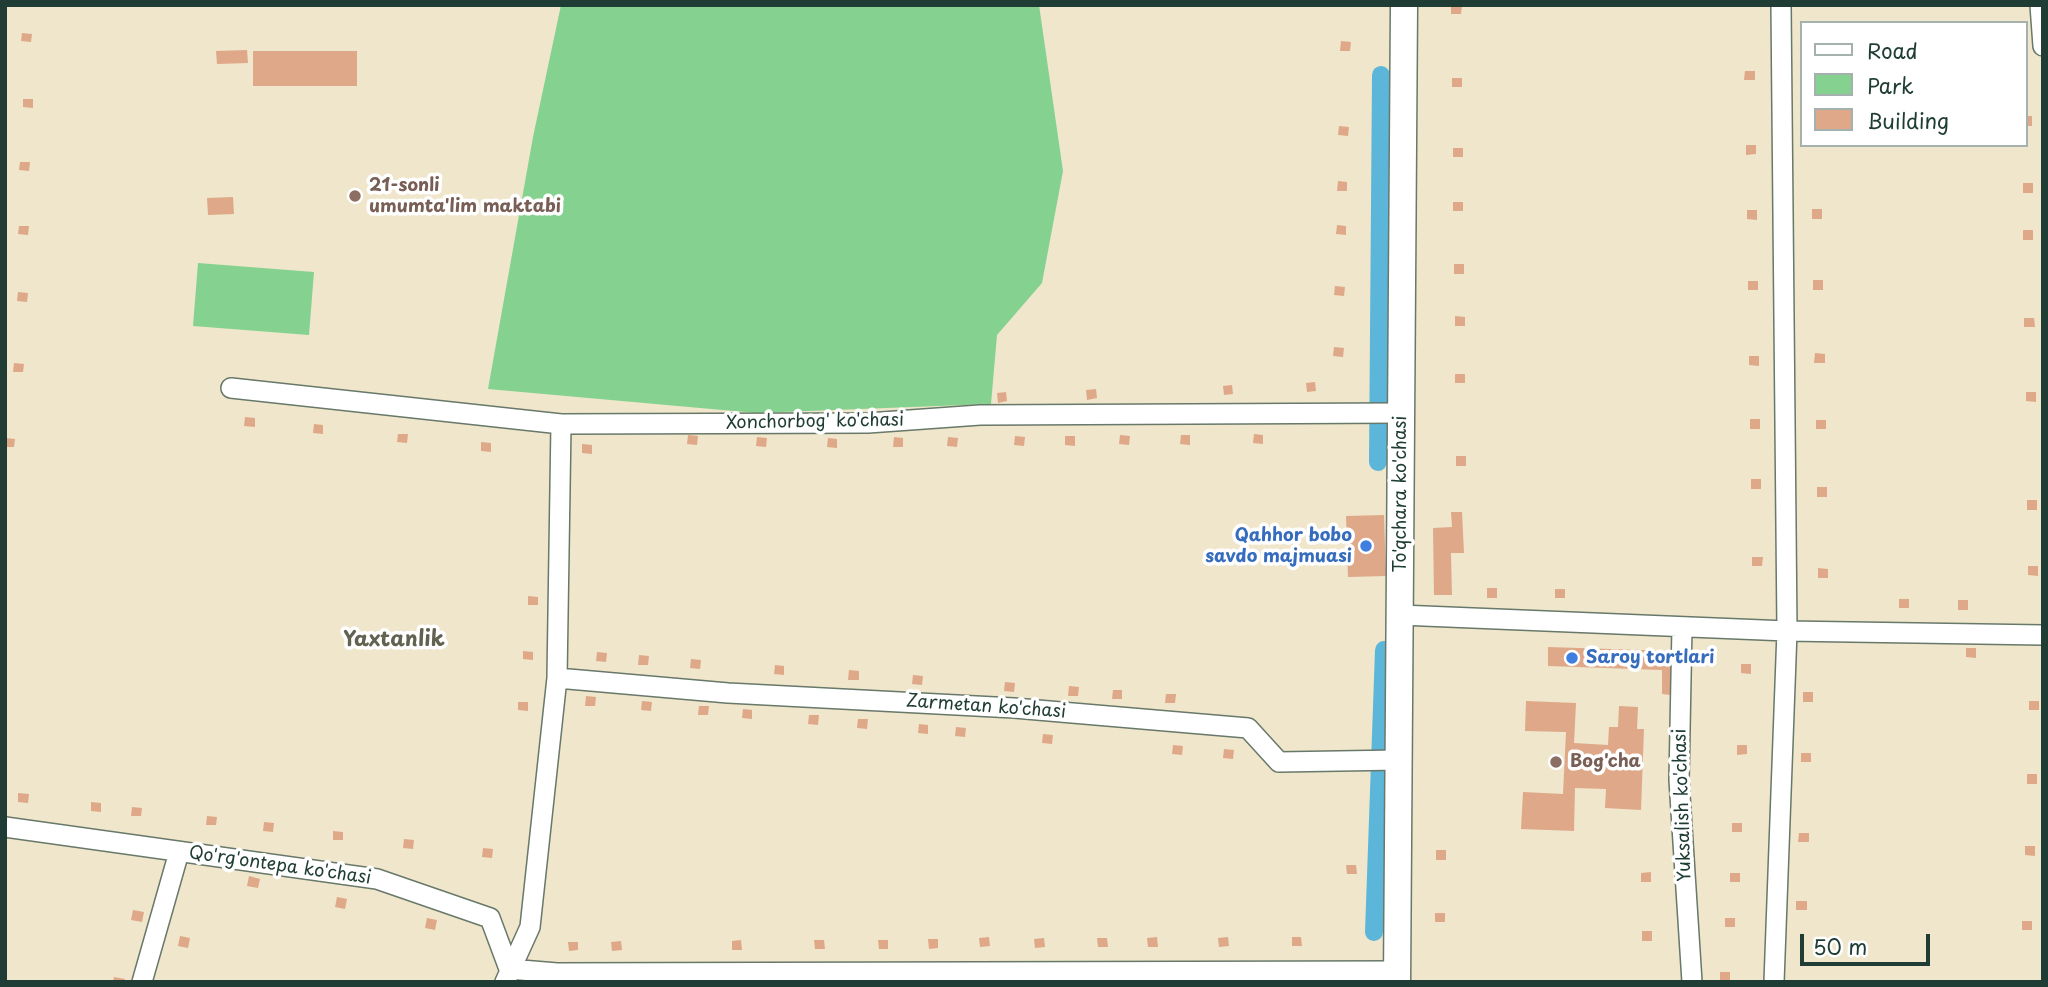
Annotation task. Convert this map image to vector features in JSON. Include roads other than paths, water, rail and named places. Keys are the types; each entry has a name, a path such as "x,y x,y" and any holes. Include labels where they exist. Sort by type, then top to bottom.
{"street":[{"name":"To'qchara ko'chasi","path":"1398,976 1404,5"},
{"path":"1774,982 1787,631 1781,5"},
{"path":"2040,5 2043,46"},
{"name":"Xonchorbog' ko'chasi","path":"231,388 561,424 868,423 980,415 1401,413"},
{"path":"561,424 557,678 530,927 507,975 1398,976"},
{"path":"1400,615 1787,631 2043,635"},
{"name":"Yuksalish ko'chasi","path":"1682,627 1679,780 1692,982"},
{"name":"Zarmetan ko'chasi","path":"557,678 728,692 1014,708 1248,727 1279,762 1399,760"},
{"name":"Qo'rg'ontepa ko'chasi","path":"5,827 377,878 490,918 507,975"},
{"path":"142,982 179,852"}],"waterway":[{"path":"1378,462 1381,75"},
{"path":"1374,932 1384,650"}],"place":[{"name":"21-sonli umumta'lim maktabi","path":"355,196"},
{"name":"Qahhor bobo savdo majmuasi","path":"1366,546"},
{"name":"Saroy tortlari","path":"1572,658"},
{"name":"Bog'cha","path":"1556,762"}],"district":[{"name":"Yaxtanlik","path":"394,640"}]}
